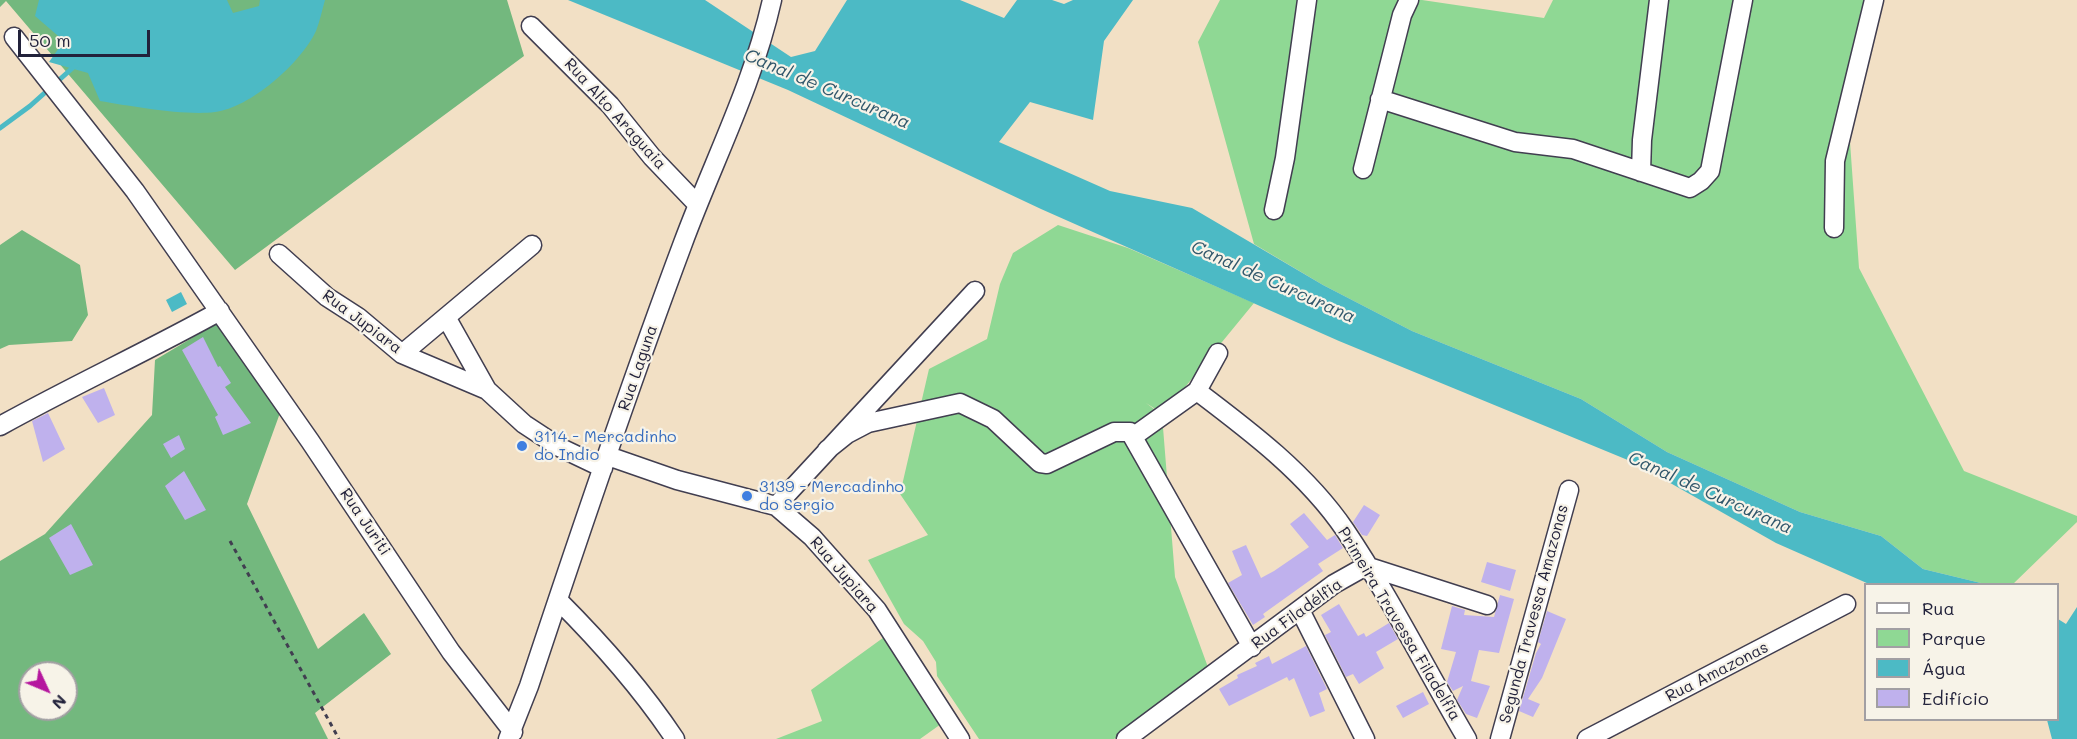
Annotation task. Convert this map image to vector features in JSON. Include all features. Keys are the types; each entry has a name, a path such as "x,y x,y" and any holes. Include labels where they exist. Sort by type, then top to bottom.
{"street":[{"name":"Rua Laguna","path":"511,736 697,204 741,103 764,34 772,0"},
{"path":"1274,210 1285,158 1307,0"},
{"path":"1362,170 1402,15 1409,0"},
{"path":"1641,172 1642,140 1659,0"},
{"path":"1380,99 1515,142 1573,149 1690,188 1710,171 1743,0"},
{"path":"1834,228 1835,161 1850,91 1874,0"},
{"name":"Rua Alto Araguaia","path":"531,26 610,105 652,157 697,204"},
{"name":"Rua Juriti","path":"14,37 135,191 317,450 451,652 511,736"},
{"path":"402,354 532,244"},
{"name":"Rua Jupiara","path":"279,254 327,297 358,317 402,354 487,390"},
{"path":"776,506 975,291"},
{"path":"0,426 61,393 150,350 220,311"},
{"name":"Rua Jupiara","path":"446,317 487,390 524,424 550,441 605,462 776,506 812,537 877,610 960,739"},
{"path":"1134,436 1197,390 1218,353"},
{"name":"Primeira Travessa Filadelfia","path":"1197,390 1252,432 1305,482 1345,529 1467,739"},
{"path":"827,450 847,434 868,423 960,403 993,419 1040,463 1047,464 1114,432 1124,431 1134,436 1213,583 1252,647"},
{"name":"Segunda Travessa Amazonas","path":"1500,739 1569,490"},
{"path":"1366,566 1487,605"},
{"name":"Rua Filadélfia","path":"1126,739 1334,584 1366,566"},
{"path":"558,600 633,682 675,739"},
{"name":"Rua Amazonas","path":"1587,739 1846,604"},
{"path":"1300,610 1365,739"}],"path":[{"path":"230,541 339,739"}],"green space":[{"path":"0,0 507,0 524,56 235,270 6,1 0,7"},
{"path":"1220,0 1422,0 1544,18 1553,0 1880,0 1849,128 1859,268 1964,471 2077,516 2077,522 2014,583 1981,583 1923,569 1881,536 1800,512 1667,452 1581,399 1412,331 1323,285 1254,244 1198,42"},
{"path":"1058,225 1128,248 1254,303 1163,414 1146,403 1162,415 1175,577 1209,670 1114,739 979,739 937,676 936,662 923,641 904,624 868,560 928,535 900,494 929,369 987,339 1000,284 1013,253"},
{"path":"22,230 80,265 88,315 72,341 9,345 0,349 0,245"},
{"path":"217,323 280,413 247,504 318,649 364,613 391,654 315,713 328,739 0,739 0,561 45,534 152,415 155,360"},
{"path":"887,635 941,724 920,739 776,739 822,721 811,690"}],"water":[{"path":"39,0 227,0 233,13 259,6 260,0 325,0 316,31 309,44 287,70 273,82 229,109 189,113 100,101 88,73 49,62 64,41 35,16"},
{"name":"Canal de Curcurana","path":"568,0 705,0 791,57 815,51 847,0 960,0 1004,18 1017,0 1052,0 1064,4 1073,0 1133,0 1104,41 1093,120 1030,102 999,142 1110,191 1192,208 1323,285 1412,331 1581,399 1667,452 1800,512 1881,536 1923,569 1981,583 1867,583 1776,543 1635,463 1339,341 1041,209 788,90"},
{"path":"181,292 187,304 172,312 166,300"},
{"path":"2077,607 2077,739 2052,739 2047,721 2059,721 2059,620 2066,624"}],"building":[{"path":"203,337 218,367 220,366 231,383 225,387 251,423 223,435 215,417 218,415 182,350"},
{"path":"104,388 115,415 98,423 82,397"},
{"path":"48,413 65,449 43,462 32,421"},
{"path":"179,435 185,449 171,458 163,444"},
{"path":"184,471 206,510 185,520 165,486"},
{"path":"1364,505 1380,515 1367,536 1362,535 1353,522"},
{"path":"1304,513 1327,540 1335,535 1343,548 1318,564 1323,571 1263,614 1265,617 1253,625 1228,583 1242,575 1232,551 1246,545 1261,578 1309,547 1290,524"},
{"path":"71,524 93,565 70,575 49,538"},
{"path":"1487,562 1516,570 1510,591 1481,582"},
{"path":"1500,595 1514,599 1499,653 1479,650 1471,681 1490,686 1477,718 1466,714 1457,700 1463,686 1453,691 1447,682 1456,652 1441,649 1452,606 1465,610 1464,615 1494,617"},
{"path":"1339,604 1358,636 1364,633 1366,637 1389,623 1398,639 1376,652 1384,668 1359,684 1353,674 1346,677 1325,635 1331,632 1321,615"},
{"path":"1547,611 1566,619 1542,678 1528,699 1540,704 1533,717 1519,711 1536,653 1541,644 1538,642"},
{"path":"1306,646 1327,689 1319,693 1325,711 1310,717 1294,678 1289,681 1287,677 1229,706 1219,689 1238,678 1237,675 1257,666 1255,663 1269,656 1272,664"},
{"path":"1423,692 1429,704 1403,718 1396,706"}],"waterway":[{"path":"0,128 30,106 77,64"}],"place":[{"name":"3114 - Mercadinho do Indio","path":"522,446"},
{"name":"3139 - Mercadinho do Sergio","path":"747,496"}]}
